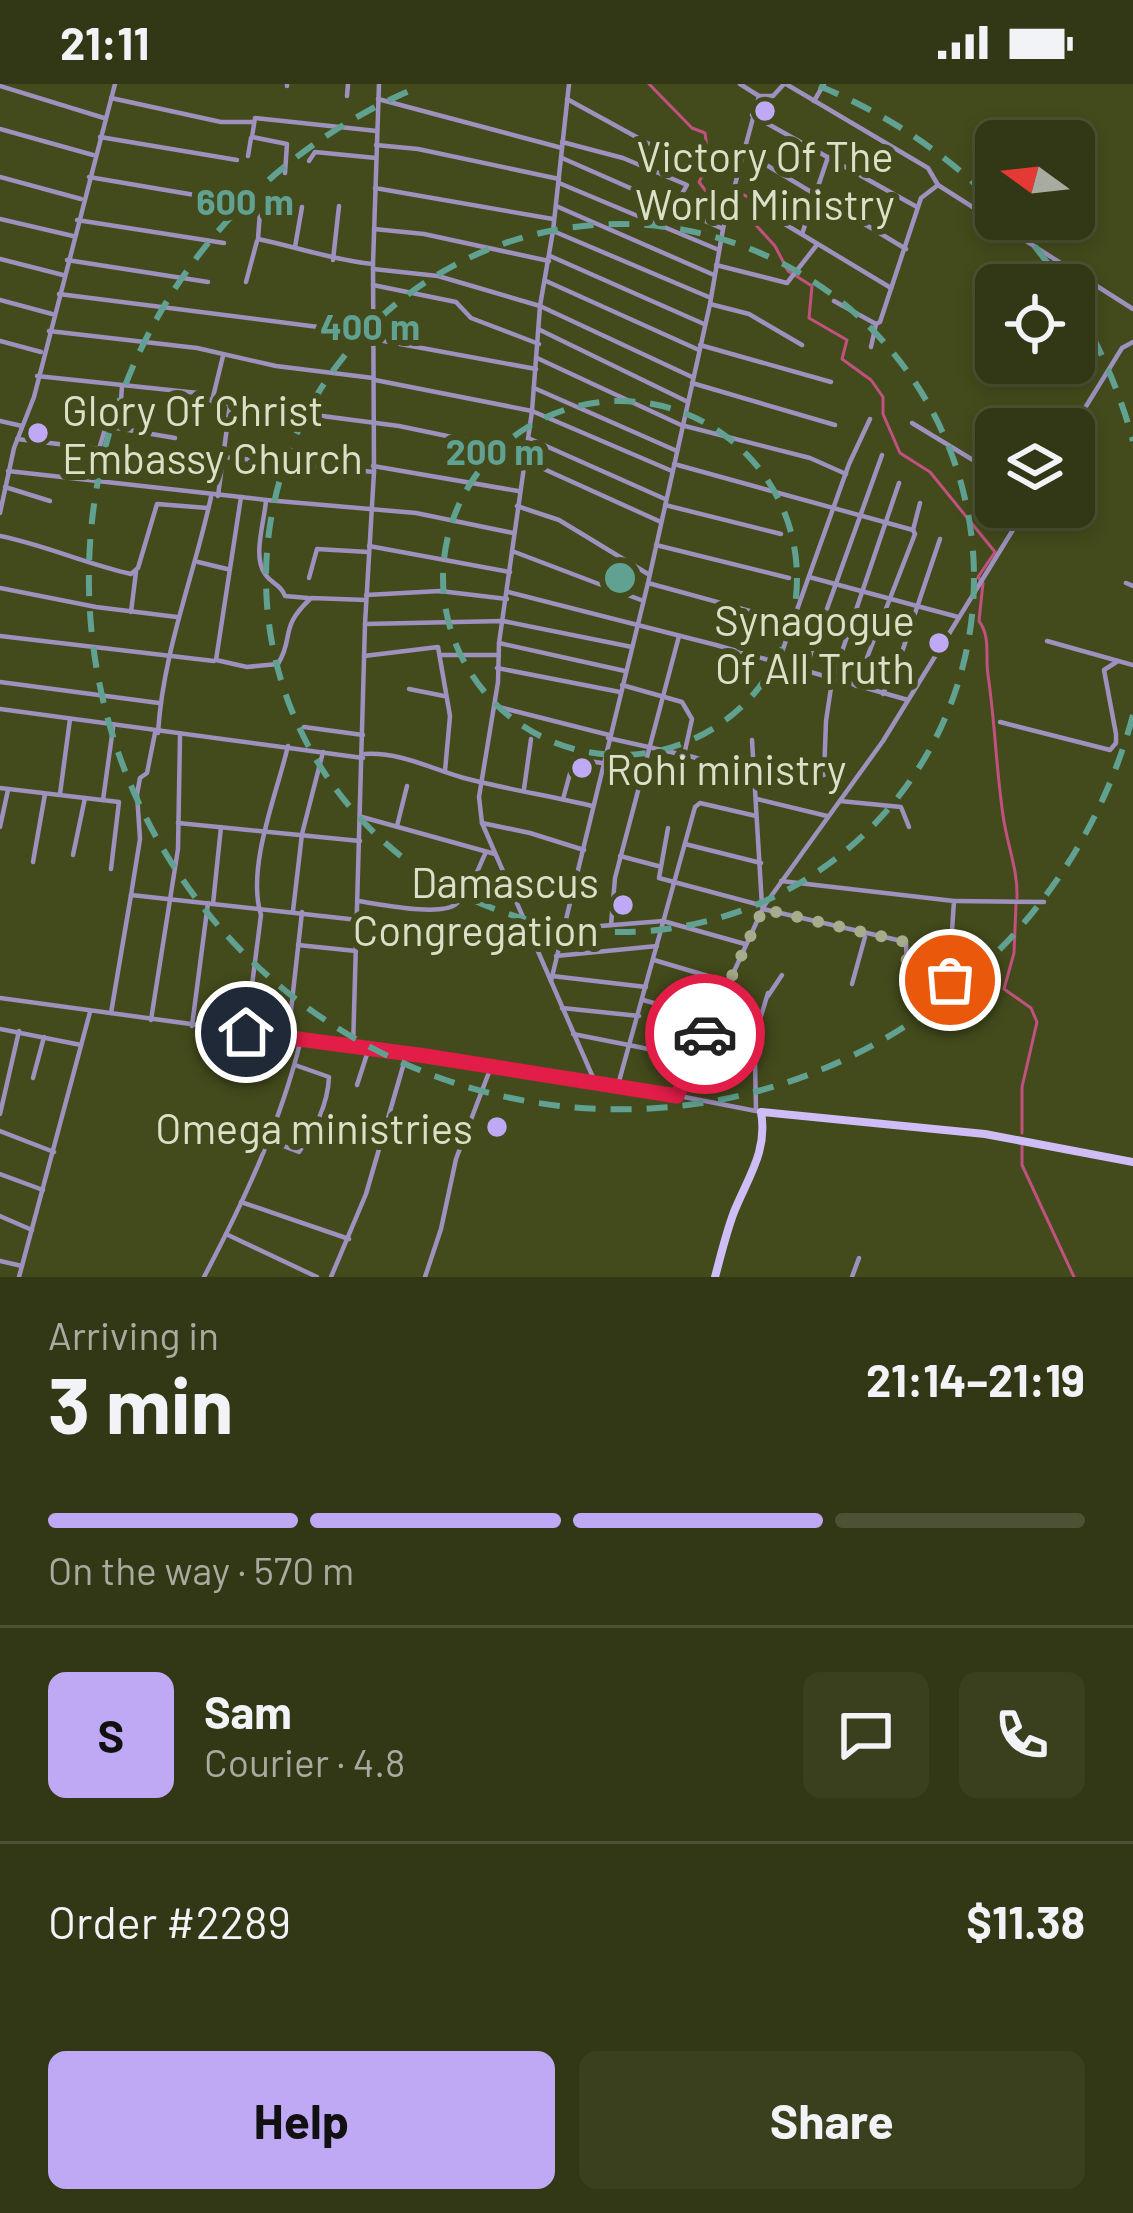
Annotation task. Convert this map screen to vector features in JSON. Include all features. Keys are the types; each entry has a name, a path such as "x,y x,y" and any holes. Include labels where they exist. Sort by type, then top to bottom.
{"street":[{"path":"0,513 115,84"},
{"path":"347,96 348,84"},
{"path":"353,1048 374,469 373,266 379,84"},
{"path":"569,84 555,219 540,306 532,411 482,782 482,824 595,1082"},
{"path":"740,84 759,96 773,96 785,84 928,168 938,185 1133,309"},
{"path":"814,101 824,84"},
{"path":"0,86 105,118"},
{"path":"551,979 648,584 723,229 759,96"},
{"path":"111,98 221,122 260,118 377,131"},
{"path":"378,99 623,158 687,185 675,207"},
{"path":"567,99 651,145"},
{"path":"752,115 917,207"},
{"path":"248,156 252,122"},
{"path":"0,129 95,155"},
{"path":"252,136 286,142 285,172"},
{"path":"100,137 237,160"},
{"path":"376,145 418,149 559,181 719,250"},
{"path":"743,151 905,249"},
{"path":"309,161 315,152 376,158"},
{"path":"802,234 828,157"},
{"path":"562,158 723,229"},
{"path":"0,177 83,200"},
{"path":"89,178 224,200"},
{"path":"871,347 917,207 924,194 938,185"},
{"path":"375,188 555,219"},
{"path":"246,282 258,239 261,198"},
{"path":"295,247 302,206"},
{"path":"332,260 339,206"},
{"path":"556,206 714,275"},
{"path":"0,219 73,236"},
{"path":"77,220 224,243"},
{"path":"783,223 892,289"},
{"path":"374,229 549,259 705,324"},
{"path":"553,231 749,314 802,345"},
{"path":"258,239 332,260 438,275 540,306 692,380 835,425"},
{"path":"716,265 787,283 817,244"},
{"path":"0,260 63,275"},
{"path":"68,260 208,282"},
{"path":"546,281 700,348 831,382"},
{"path":"373,285 456,302 471,318 538,344"},
{"path":"58,294 373,337 536,369"},
{"path":"0,300 53,314"},
{"path":"833,301 876,324"},
{"path":"540,330 687,401"},
{"path":"49,331 197,348 532,411 673,468 914,530"},
{"path":"0,341 43,353"},
{"path":"1085,408 1122,347 1133,342"},
{"path":"212,401 223,356"},
{"path":"537,358 681,425 810,458 846,473"},
{"path":"37,376 198,393 212,401 374,424 525,456 661,522"},
{"path":"119,428 122,385"},
{"path":"534,388 676,451"},
{"path":"111,1014 140,838 140,778 147,773 177,617 215,496 230,404"},
{"path":"778,663 870,419"},
{"path":"70,420 176,438"},
{"path":"0,421 22,426"},
{"path":"912,423 975,461"},
{"path":"17,439 98,449 106,426"},
{"path":"528,437 666,502 782,534"},
{"path":"804,673 881,455"},
{"path":"223,457 374,469 518,491"},
{"path":"8,471 434,516 513,533"},
{"path":"805,777 821,778 825,773 832,681 899,483"},
{"path":"4,488 50,501"},
{"path":"131,612 136,572 162,489"},
{"path":"216,660 241,497"},
{"path":"266,500 259,559 265,574 283,587 285,596 366,597 429,591 507,595 679,636 909,701"},
{"path":"856,686 915,534 920,503"},
{"path":"157,504 208,508"},
{"path":"517,506 559,520 648,574"},
{"path":"677,1096 763,907 909,701 1014,528"},
{"path":"0,536 128,574 136,572"},
{"path":"883,694 940,539"},
{"path":"656,545 789,578"},
{"path":"310,578 317,550 368,549 510,572"},
{"path":"512,551 643,601"},
{"path":"196,562 227,569"},
{"path":"809,578 958,617"},
{"path":"648,584 776,618"},
{"path":"0,588 177,617"},
{"path":"0,636 247,667 278,664 289,622 311,598"},
{"path":"365,624 503,621 632,647"},
{"path":"611,925 620,856 679,636"},
{"path":"1047,641 1133,665"},
{"path":"499,644 625,670"},
{"path":"364,656 434,645 450,716 445,771"},
{"path":"440,656 499,656"},
{"path":"1000,722 1110,750 1116,734 1104,670 1118,661"},
{"path":"497,668 682,702 690,711 684,757"},
{"path":"0,682 159,703"},
{"path":"409,689 444,696"},
{"path":"495,706 720,764 756,778"},
{"path":"0,709 180,736 391,755 482,782 592,806"},
{"path":"59,794 70,719"},
{"path":"103,800 113,726"},
{"path":"304,727 363,735"},
{"path":"152,1020 171,899 180,736"},
{"path":"524,789 531,739"},
{"path":"752,740 763,907"},
{"path":"246,1032 265,830 289,746"},
{"path":"293,911 302,834 322,751"},
{"path":"563,799 574,759 602,764"},
{"path":"397,826 406,786"},
{"path":"0,827 4,789 118,801 111,869"},
{"path":"33,862 45,794"},
{"path":"73,855 85,797"},
{"path":"757,800 828,817"},
{"path":"840,800 901,807 910,827"},
{"path":"618,1085 696,805 755,816"},
{"path":"362,817 494,854"},
{"path":"178,823 360,841"},
{"path":"482,824 530,832 584,850"},
{"path":"192,1026 221,827"},
{"path":"668,828 659,878 906,942 907,973 950,980"},
{"path":"685,844 761,863"},
{"path":"358,902 444,911 458,904 485,852"},
{"path":"620,856 658,866"},
{"path":"786,878 954,901 1045,902"},
{"path":"131,895 358,920"},
{"path":"947,1006 954,901"},
{"path":"288,1037 302,912"},
{"path":"563,928 663,921 746,944"},
{"path":"852,984 865,934"},
{"path":"298,945 356,951"},
{"path":"556,956 657,946"},
{"path":"653,960 728,982"},
{"path":"717,1277 732,1219 764,1135 755,1064 749,1052 768,994 782,975"},
{"path":"551,979 646,987"},
{"path":"0,998 618,1085 758,1112 985,1134 1133,1162"},
{"path":"643,1000 711,1019"},
{"path":"562,1008 639,1016"},
{"path":"19,1277 90,1012"},
{"path":"0,1029 81,1045"},
{"path":"0,1114 19,1031"},
{"path":"572,1034 694,1058"},
{"path":"33,1078 44,1037"},
{"path":"204,1277 268,1140 301,1039"},
{"path":"357,1085 369,1049"},
{"path":"331,1277 350,1239 406,1055"},
{"path":"268,1140 299,1152 325,1101 329,1077 295,1064"},
{"path":"425,1277 456,1160 491,1067"},
{"path":"0,1131 54,1152"},
{"path":"0,1174 43,1190"},
{"path":"241,1202 350,1239"},
{"path":"0,1216 32,1230"},
{"path":"226,1234 317,1277"},
{"path":"852,1277 859,1258"},
{"path":"0,1261 22,1266"}],"waterway":[{"path":"649,84 692,128 705,133 709,163 699,182 722,202 734,191 753,199 753,222 775,246 788,271 812,286 809,318 847,340 842,359 871,380 883,397 883,414 900,453 930,472 995,552 978,577 983,583 979,621 986,640 1001,797 1017,898"},
{"path":"1016,904 1014,953 1004,989 1031,1008 1037,1022 1022,1087 1022,1133"},
{"path":"1022,1146 1022,1165 1074,1277"}],"way so far":[{"path":"705,1034 763,909 906,942 907,973 950,980"}],"place":[{"name":"Victory Of The World Ministry","path":"765,111"},
{"name":"Glory Of Christ Embassy Church","path":"38,433"},
{"name":"Synagogue Of All Truth","path":"939,643"},
{"name":"Rohi ministry","path":"582,768"},
{"name":"Damascus Congregation","path":"623,905"},
{"name":"Omega ministries","path":"497,1127"}],"route":[{"path":"246,1032 677,1096 705,1034"}]}
